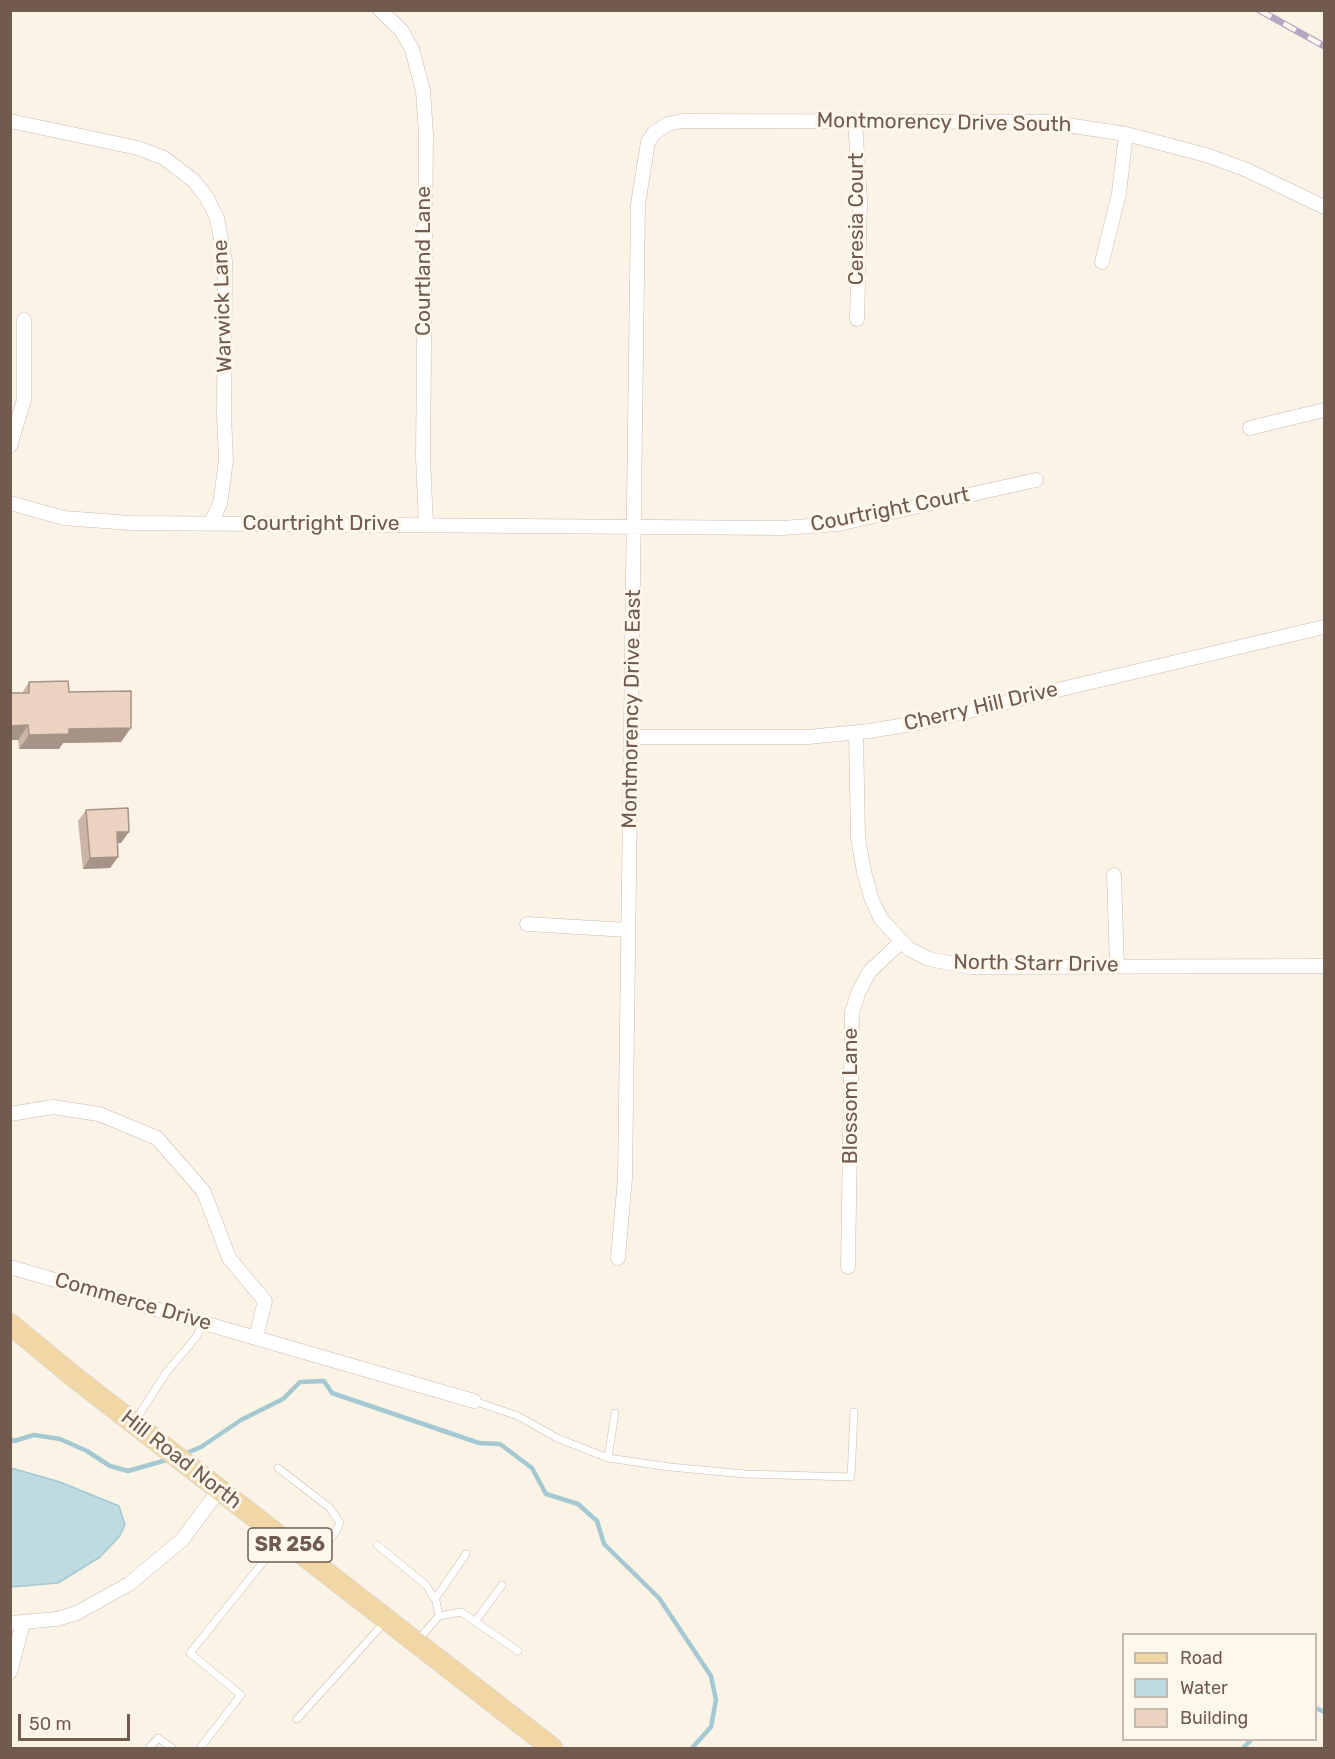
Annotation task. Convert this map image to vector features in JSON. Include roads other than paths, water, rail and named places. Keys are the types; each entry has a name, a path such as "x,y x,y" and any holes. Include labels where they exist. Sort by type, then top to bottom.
{"main road":[{"name":"Hill Road North","path":"10,1324 134,1424 552,1749"}],"street":[{"name":"Courtland Lane","path":"385,12 401,30 412,50 423,91 426,134 423,458 426,524"},
{"name":"Ceresia Court","path":"855,120 860,202 857,319"},
{"name":"Warwick Lane","path":"10,121 138,148 164,158 194,181 217,218 225,261 226,460 222,495 210,524"},
{"name":"Montmorency Drive South","path":"645,160 648,142 654,133 668,124 682,121 1047,122 1126,134 1196,152 1247,170 1324,207"},
{"path":"1102,262 1119,193 1126,134"},
{"name":"Montmorency Drive East","path":"618,1258 625,1179 637,226 645,160"},
{"path":"10,446 24,400 24,320"},
{"path":"1250,428 1324,410"},
{"name":"Courtright Court","path":"634,528 782,528 838,524 1036,480"},
{"name":"Courtright Drive","path":"10,503 43,513 86,521 634,528"},
{"name":"Cherry Hill Drive","path":"632,737 720,739 855,733 918,723 1324,627"},
{"name":"North Starr Drive","path":"855,733 858,838 872,900 881,919 901,942 929,959 971,967 1324,966"},
{"path":"1114,875 1117,966"},
{"path":"527,924 628,930"},
{"name":"Blossom Lane","path":"848,1267 852,1012 859,991 870,972 882,957 901,942"},
{"path":"10,1114 53,1107 99,1114 157,1138 204,1192 229,1258 265,1301 256,1337"},
{"name":"Commerce Drive","path":"10,1267 474,1401"},
{"path":"10,1672 17,1623 57,1619 77,1613 129,1584 182,1540 219,1490"}],"lane":[{"path":"134,1424 166,1373 197,1336 203,1321"},
{"path":"474,1401 519,1416 557,1438 608,1458 745,1474 851,1477 854,1412"},
{"path":"608,1458 615,1413"},
{"path":"278,1468 330,1508 340,1523 313,1563"},
{"path":"200,1749 242,1695 190,1653 282,1539"},
{"path":"377,1545 426,1585 435,1599 439,1616"},
{"path":"435,1599 466,1554"},
{"path":"475,1622 502,1585"},
{"path":"416,1643 439,1616 461,1612 518,1651"},
{"path":"297,1719 387,1620"},
{"path":"149,1749 158,1738 172,1749"}],"water":[{"path":"11,1468 60,1482 119,1506 125,1525 119,1537 100,1557 58,1583 11,1587"}],"waterway":[{"path":"184,1454 201,1447 241,1420 283,1399 300,1382 324,1381 332,1393 479,1443 500,1444 532,1468 546,1494 578,1504 597,1521 604,1544 659,1598 711,1676 716,1700 711,1727 692,1748"},
{"path":"10,1439 14,1441 34,1435 60,1439 87,1451 110,1466 128,1471 170,1459"},
{"path":"1317,1708 1324,1712"},
{"path":"1243,1748 1250,1741"}],"railway":[{"path":"1259,10 1324,46"}]}
